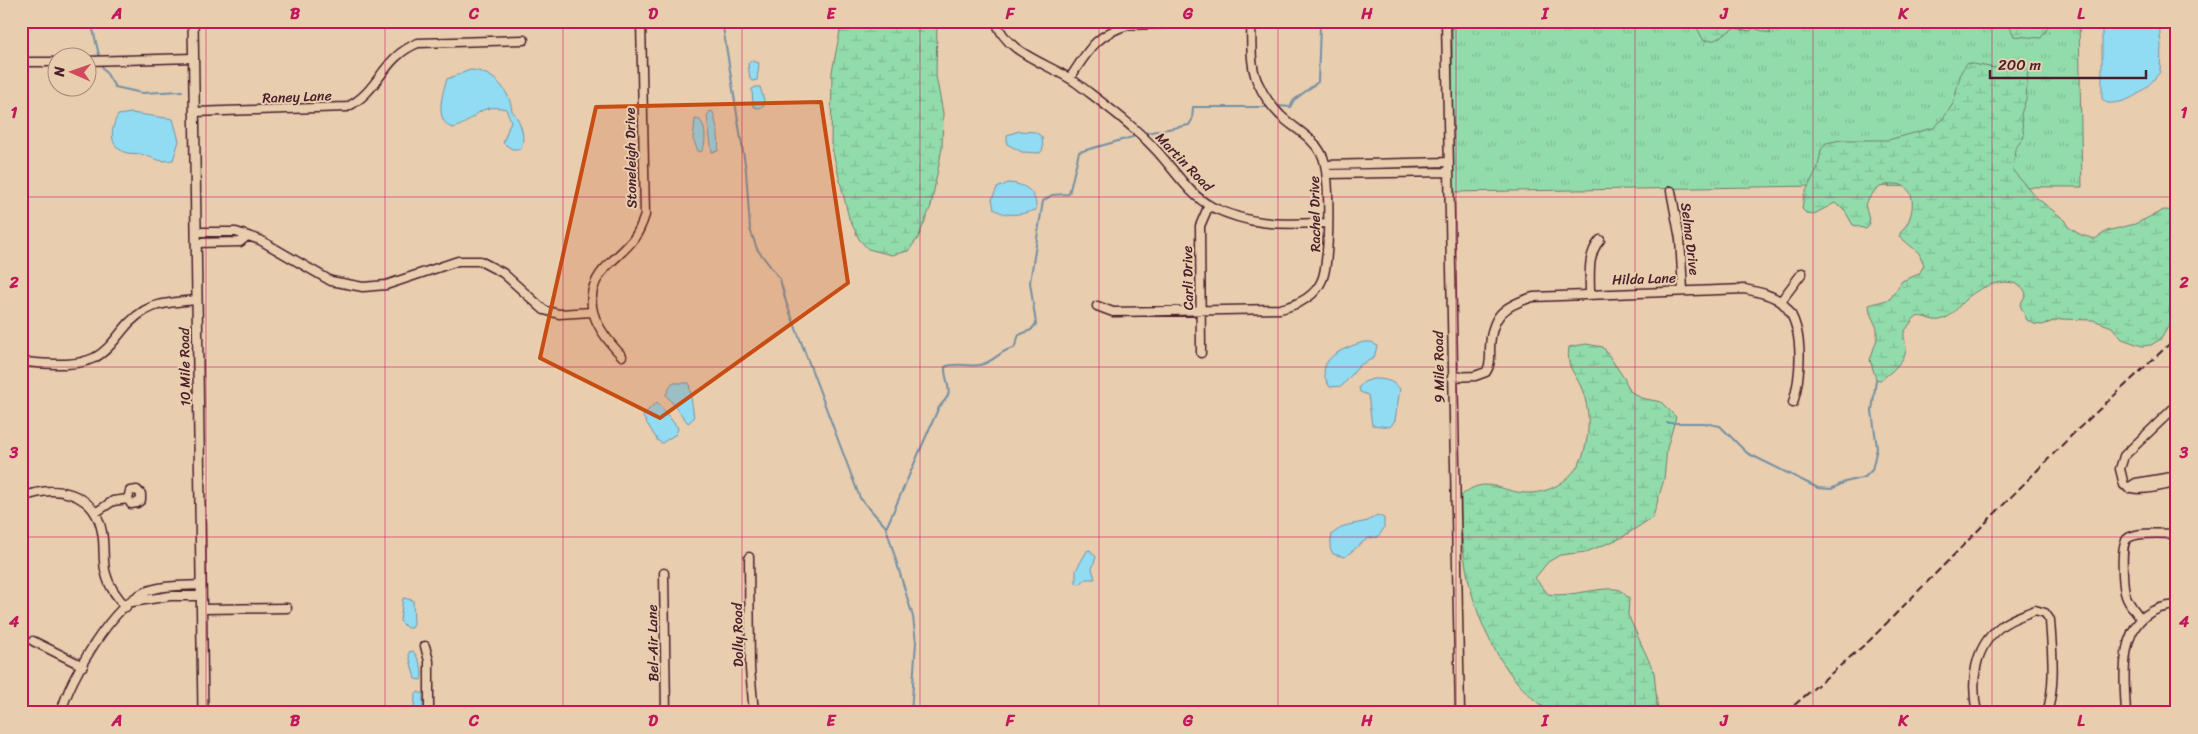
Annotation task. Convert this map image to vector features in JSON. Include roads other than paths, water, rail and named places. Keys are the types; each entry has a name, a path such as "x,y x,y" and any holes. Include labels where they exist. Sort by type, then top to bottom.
{"main road":[{"name":"10 Mile Road","path":"193,21 203,713"}],"street":[{"name":"Stoneleigh Drive","path":"592,312 591,302 596,282 606,267 625,250 639,233 645,215 642,21"},
{"name":"Martin Road","path":"996,21 1000,32 1011,46 1070,78 1125,121 1156,151 1184,184 1209,205 1235,217 1264,224 1327,223"},
{"path":"1070,78 1097,39 1128,25 1250,21 1253,67 1259,86 1280,115 1312,139 1326,165 1448,162"},
{"name":"9 Mile Road","path":"1446,21 1460,713"},
{"name":"Raney Lane","path":"194,112 346,107 363,99 370,92 392,59 407,48 418,43 524,40"},
{"path":"98,61 193,58"},
{"path":"21,62 48,62"},
{"name":"Rachel Drive","path":"1097,306 1113,312 1201,312 1280,309 1294,306 1310,296 1322,280 1328,259 1326,165"},
{"path":"1327,174 1448,172"},
{"name":"Selma Drive","path":"1670,191 1680,239 1683,290"},
{"name":"Carli Drive","path":"1201,353 1200,226 1209,205"},
{"path":"196,232 236,232 246,237 260,240 331,282 362,287 386,285 458,261 480,261 502,273 544,310 559,314 592,312 599,330 622,356"},
{"path":"196,243 240,242 246,237"},
{"path":"1590,294 1590,258 1594,247 1600,240"},
{"path":"1794,403 1799,375 1797,329 1788,309 1781,301 1802,274"},
{"name":"Hilda Lane","path":"1452,377 1475,376 1486,372 1489,365 1491,332 1495,321 1504,310 1515,302 1533,297 1683,290 1745,290 1763,293 1781,301"},
{"path":"21,362 61,364 86,361 106,350 141,310 167,302 197,300"},
{"path":"2177,405 2124,456 2121,462 2121,478 2124,485 2128,488 2137,489 2177,483"},
{"path":"2128,488 2136,483 2177,476"},
{"path":"21,498 40,491 62,491 81,499 95,513 102,532 105,574 116,596 129,604 160,597 202,596"},
{"path":"95,513 113,501 128,499"},
{"path":"2141,619 2126,597 2123,545 2127,539 2136,535 2177,534"},
{"name":"Dolly Road","path":"749,557 750,669 754,713"},
{"name":"Bel-Air Lane","path":"664,573 666,713"},
{"path":"61,713 67,694 103,631 115,616 145,592 162,587 201,585"},
{"path":"2126,713 2124,662 2126,646 2130,636 2141,619 2163,608 2177,605"},
{"path":"202,610 287,608"},
{"path":"1977,713 1972,691 1974,670 1983,647 1999,627 2035,610 2045,613 2050,620 2053,674 2051,700 2047,713"},
{"path":"33,641 83,666"},
{"path":"425,646 429,661 430,713"}],"water":[{"path":"2102,21 2159,21 2161,46 2160,72 2137,95 2115,103 2107,103 2102,99"},
{"path":"752,61 759,63 757,80 752,81 750,79 748,63"},
{"path":"470,70 479,71 493,78 508,96 512,111 522,129 523,140 520,149 512,149 503,143 511,121 506,109 489,108 483,110 467,122 453,128 443,120 441,106 447,79"},
{"path":"760,87 764,100 763,107 757,108 753,106 752,89"},
{"path":"710,111 713,112 718,142 718,151 712,152 707,116"},
{"path":"131,113 173,119 179,141 173,160 159,160 140,154 126,153 115,145 112,136 118,115"},
{"path":"695,119 700,120 705,131 705,141 701,152 698,151 693,139"},
{"path":"1019,131 1035,132 1042,137 1043,149 1040,153 1022,152 1007,144 1007,135"},
{"path":"1008,183 1020,185 1029,190 1036,203 1036,210 1020,214 1004,214 994,209 992,199 997,188"},
{"path":"1364,342 1372,342 1377,346 1374,358 1360,365 1342,386 1330,387 1325,378 1324,369 1327,362 1339,352"},
{"path":"1373,379 1388,381 1400,389 1395,420 1390,427 1372,425 1368,395 1360,392 1359,387 1364,382"},
{"path":"672,383 689,383 694,418 688,423 666,395"},
{"path":"657,402 678,428 676,434 662,443 658,441 643,417"},
{"path":"1377,515 1384,518 1384,528 1378,537 1368,538 1345,557 1333,554 1330,548 1332,534 1344,526 1368,521"},
{"path":"1090,550 1096,557 1092,569 1095,579 1086,579 1080,584 1076,583 1076,570 1087,551"},
{"path":"403,598 413,600 414,624 412,628 407,628 400,621"},
{"path":"413,651 422,672 421,680 415,679 409,655 409,652"},
{"path":"418,692 423,694 423,713 414,711 415,696"}],"waterway":[{"path":"91,21 99,55"},
{"path":"722,21 746,170 750,229 757,249 780,279 786,302 860,498 886,527 913,617 916,642 911,713"},
{"path":"1278,106 1290,107 1294,100 1318,82 1320,25 1322,23 1354,21"},
{"path":"102,66 115,87 142,93 182,91"},
{"path":"1146,133 1189,125 1192,120 1193,107 1268,107"},
{"path":"887,526 938,409 948,395 949,389 945,367 953,365 980,365 990,361 1005,351 1014,348 1019,335 1031,330 1036,324 1030,282 1043,201 1052,195 1069,194 1079,152 1136,136"},
{"path":"1667,423 1704,423 1720,426 1747,453 1818,488 1831,489 1845,482 1865,477 1872,470 1877,448 1872,411 1876,380"}],"railway":[{"path":"1785,713 1869,641 2075,432 2177,337"}]}
